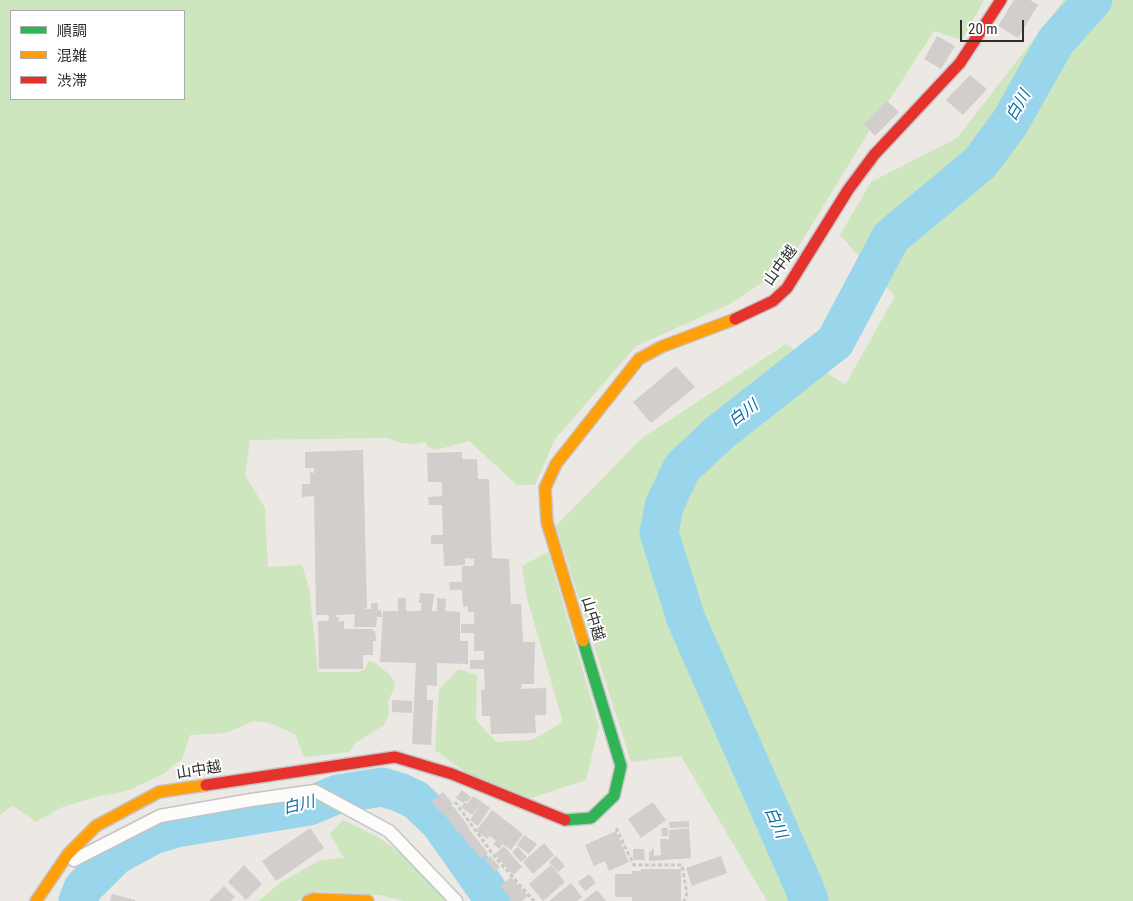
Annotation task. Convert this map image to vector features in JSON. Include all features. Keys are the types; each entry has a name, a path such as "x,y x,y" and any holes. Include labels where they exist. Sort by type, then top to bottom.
{"main road":[{"name":"山中越","path":"36,901 68,854 96,826 160,792 395,757 452,774 562,820 591,818 606,804 614,796 621,766 547,522 545,488 556,464 639,359 661,348 750,313 773,301 787,288 848,190 874,155 960,63 1000,0"},
{"path":"308,901 313,899 368,901"}],"lane":[{"path":"58,867 160,816 315,791 389,831 456,901"}],"path":[{"path":"450,795 495,857 534,901"},
{"path":"606,804 634,865 682,865 687,894 684,901"}],"green space":[{"path":"0,0 984,0 962,40 934,31 868,133 786,267 730,304 636,346 555,439 535,485 517,485 469,441 436,450 428,447 425,442 415,444 401,443 388,438 250,440 245,475 265,508 268,567 302,565 309,588 318,672 357,672 364,670 369,661 374,662 389,674 395,683 388,701 389,715 384,725 357,742 349,752 304,757 295,734 269,723 253,721 227,733 190,735 182,759 163,774 127,791 95,797 60,808 36,822 13,806 0,815"},
{"path":"1064,0 1133,0 1133,901 767,901 681,756 631,762 556,526 642,438 786,344 845,385 895,296 840,235 871,182 957,138"},
{"path":"548,552 599,726 586,780 531,798 468,774 435,750 439,690 458,669 477,675 476,720 496,742 532,740 563,722 527,598 522,566"},
{"path":"343,820 378,837 411,861 446,901 403,901 380,895 318,891 296,901 258,901 280,883 320,860 344,858 330,834"}],"building":[{"path":"1014,0 1030,0 1038,5 1018,38 998,26"},
{"path":"937,36 955,46 941,69 924,59"},
{"path":"970,75 987,89 963,115 946,100"},
{"path":"887,101 899,112 875,136 864,124"},
{"path":"676,366 695,387 651,423 633,402"},
{"path":"363,450 367,607 365,609 371,609 371,603 378,603 378,610 381,610 382,617 377,617 376,627 354,627 355,614 336,615 336,617 339,617 338,622 344,621 344,629 373,629 375,631 376,641 373,641 373,655 363,655 363,669 319,669 318,621 328,621 329,615 316,615 314,496 302,497 302,484 310,484 310,472 314,473 314,468 305,468 305,452"},
{"path":"462,452 462,459 477,459 478,479 489,479 492,558 509,559 511,604 521,604 523,642 535,642 534,684 522,684 521,689 546,688 546,715 535,715 536,733 491,734 490,716 482,716 481,690 485,689 484,669 470,669 470,660 484,660 484,651 474,651 474,633 461,633 461,624 474,624 474,612 468,612 468,606 463,607 462,590 450,590 449,582 462,582 462,566 474,566 474,559 465,558 465,565 444,566 443,544 431,544 431,535 443,535 442,505 429,505 428,497 442,496 442,482 428,482 427,453"},
{"path":"420,593 434,594 432,611 437,611 437,598 446,599 445,611 460,612 460,641 468,641 468,664 437,663 437,686 427,685 427,700 433,700 431,745 412,744 416,663 380,662 383,611 398,611 398,598 406,598 406,611 421,611 422,603 419,603"},
{"path":"392,700 412,701 412,713 392,712"},
{"path":"462,790 471,797 467,802 463,803 456,798"},
{"path":"443,792 453,804 442,814 431,802"},
{"path":"473,796 482,802 472,815 461,807 465,802 467,804"},
{"path":"482,802 490,808 478,826 470,820"},
{"path":"653,802 666,820 641,838 628,819"},
{"path":"453,806 488,853 481,859 460,834 465,830 459,834 443,813"},
{"path":"492,810 523,834 511,850 503,844 499,849 493,844 496,841 490,836 487,839 476,831"},
{"path":"689,821 689,827 670,828 669,822"},
{"path":"310,828 324,848 276,881 262,861"},
{"path":"661,828 668,828 668,836 662,836"},
{"path":"689,828 691,858 649,861 649,852 652,849 654,849 654,856 661,855 660,839 669,839 669,830"},
{"path":"616,831 629,862 609,871 605,861 594,866 585,845"},
{"path":"524,835 537,844 529,854 517,845"},
{"path":"544,843 554,855 533,874 523,862"},
{"path":"504,846 522,867 513,875 495,854"},
{"path":"518,847 527,857 521,862 512,852"},
{"path":"633,849 644,849 645,860 633,860"},
{"path":"490,856 500,867 495,872 485,860"},
{"path":"556,856 565,866 558,872 549,862"},
{"path":"721,856 727,873 692,886 686,868"},
{"path":"244,865 262,884 246,900 228,882"},
{"path":"551,865 565,882 543,901 529,884"},
{"path":"641,869 681,869 681,901 632,901 632,897 615,897 615,874 632,874 632,871 641,871"},
{"path":"589,874 596,883 585,891 578,882"},
{"path":"511,877 528,896 522,901 509,900 511,898 500,886"},
{"path":"571,883 582,897 577,901 549,901"},
{"path":"224,886 235,897 231,901 209,901"},
{"path":"597,890 606,901 583,901"},
{"path":"112,894 135,900 135,901 110,901"}],"waterway":[{"name":"白川","path":"809,901 686,619 659,533 664,506 682,468 718,434 835,342 891,237 980,163 1009,124 1056,41 1093,0"},
{"name":"白川","path":"78,901 83,888 116,855 153,835 176,828 309,806 338,794 382,787 416,800 440,823 495,901"}],"traffic: fast":[{"path":"565,820 591,818 614,796 621,766 583,641"}],"traffic: slow":[{"path":"583,641 547,522 545,488 556,464 639,359 661,347 735,319"},
{"path":"36,901 68,854 96,826 159,792 206,785"},
{"path":"308,901 313,899 368,901"}],"traffic: jam":[{"path":"735,319 773,301 787,288 848,190 874,155 960,63 1001,0"},
{"path":"206,785 395,757 452,774 565,820"}]}
